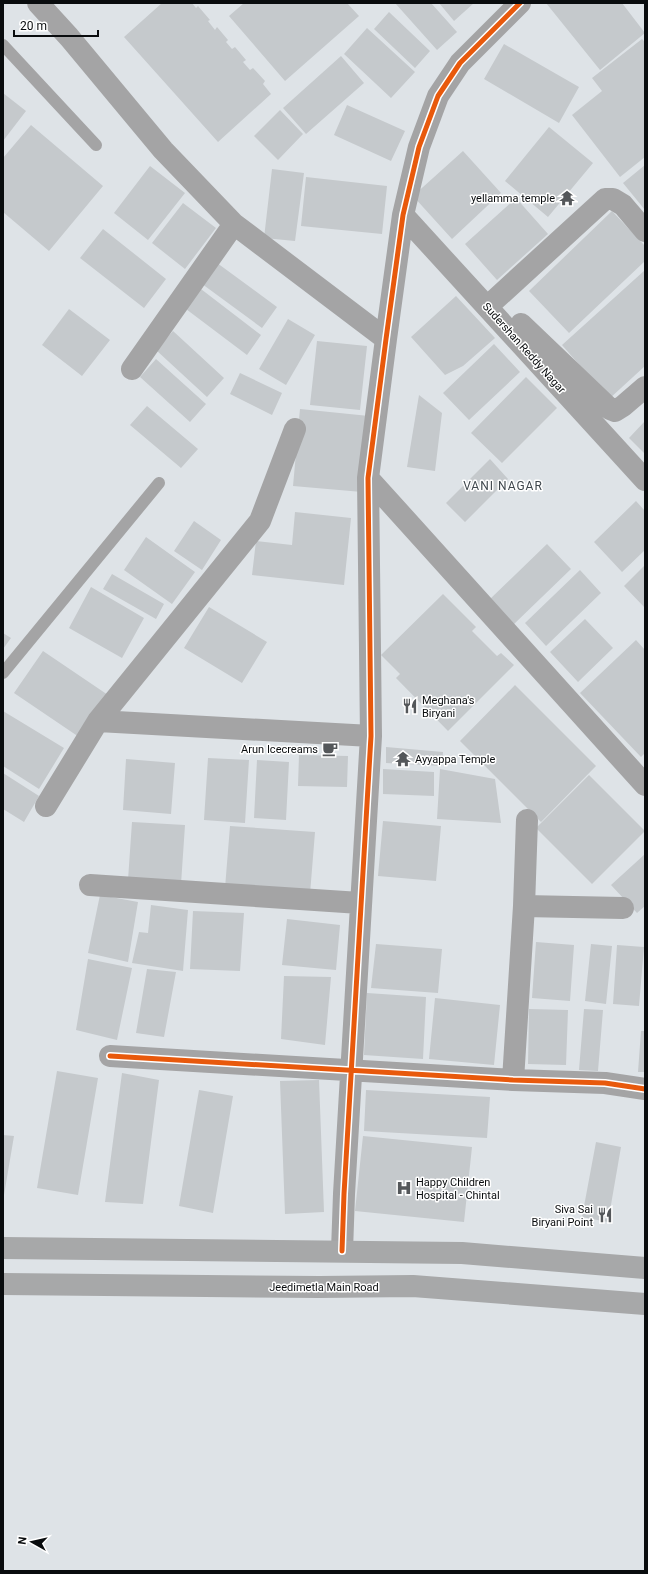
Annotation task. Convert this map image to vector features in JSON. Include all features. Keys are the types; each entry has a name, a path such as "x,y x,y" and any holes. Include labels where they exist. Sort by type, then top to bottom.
{"main road":[{"path":"3,1248 462,1253 645,1268"},
{"name":"Jeedimetla Main Road","path":"3,1284 319,1287 413,1286 645,1304"}],"street":[{"path":"38,3 69,37 163,150 234,224 386,339"},
{"path":"342,1251 370,736 368,478 403,215 419,146 438,96 460,63 520,3"},
{"path":"487,307 605,199 613,198 623,205 645,231"},
{"name":"Sudershan Reddy Nagar","path":"403,215 487,307 514,318 645,480"},
{"path":"132,369 234,224"},
{"path":"514,318 610,409 615,411 624,406 645,387"},
{"path":"46,806 98,721 260,521 295,429"},
{"path":"368,478 645,785"},
{"path":"98,721 370,736"},
{"path":"513,1080 524,906 527,820"},
{"path":"90,885 360,903"},
{"path":"524,906 623,908"},
{"path":"110,1056 513,1080 605,1083 645,1089"}],"lane":[{"path":"3,45 96,145"},
{"path":"3,673 159,483"},
{"path":"618,1302 645,1316"}],"building":[{"path":"162,3 192,3 196,8 198,6 210,20 208,21 215,30 217,27 228,40 226,42 232,49 235,47 246,60 243,62 250,70 253,68 265,81 263,84 271,94 218,142 124,37"},
{"path":"244,3 347,3 359,16 285,81 229,16"},
{"path":"395,3 431,3 457,32 437,50"},
{"path":"439,3 474,3 454,21"},
{"path":"546,3 622,3 645,33 600,70"},
{"path":"389,12 430,51 415,68 374,29"},
{"path":"367,28 415,72 391,98 344,54"},
{"path":"642,39 645,42 645,157 620,177 572,115 602,91 592,78"},
{"path":"504,44 579,87 559,123 484,79"},
{"path":"341,56 364,83 306,134 283,108"},
{"path":"3,93 26,111 3,141"},
{"path":"347,105 405,131 391,161 334,135"},
{"path":"280,110 303,134 278,160 254,136"},
{"path":"31,125 103,186 49,251 3,212 3,158"},
{"path":"549,127 593,163 548,217 505,181"},
{"path":"463,151 501,193 452,239 413,196"},
{"path":"645,165 645,210 623,183"},
{"path":"150,166 185,193 148,240 114,213"},
{"path":"272,169 304,173 295,241 264,238"},
{"path":"306,177 387,186 382,234 301,226"},
{"path":"516,198 548,234 497,280 465,244"},
{"path":"183,203 216,228 185,269 152,243"},
{"path":"612,211 645,246 645,261 569,333 529,291"},
{"path":"103,229 166,279 144,308 80,258"},
{"path":"213,260 277,307 262,328 198,281"},
{"path":"645,270 645,366 609,399 562,345"},
{"path":"197,286 261,335 247,355 182,306"},
{"path":"456,296 495,338 463,366 445,375 411,337"},
{"path":"69,309 110,340 82,376 42,345"},
{"path":"288,319 315,335 286,385 259,369"},
{"path":"173,331 224,378 207,397 156,350"},
{"path":"317,341 367,346 360,410 310,405"},
{"path":"494,344 520,372 469,420 443,393"},
{"path":"156,359 206,404 190,422 140,377"},
{"path":"240,373 282,393 272,415 230,394"},
{"path":"526,377 557,408 502,463 471,433"},
{"path":"419,395 442,413 435,471 407,467"},
{"path":"147,406 198,449 181,468 130,425"},
{"path":"300,409 369,416 362,492 293,486"},
{"path":"645,421 645,454 629,438"},
{"path":"490,459 508,479 465,522 446,503"},
{"path":"636,501 645,511 645,550 622,572 594,542"},
{"path":"295,512 351,518 344,585 252,575 256,541 292,545"},
{"path":"194,521 221,540 202,570 174,551"},
{"path":"146,537 195,572 172,604 124,570"},
{"path":"547,544 571,569 513,625 489,600"},
{"path":"645,565 645,608 624,586"},
{"path":"580,570 601,593 546,646 525,623"},
{"path":"112,574 164,604 156,619 103,589"},
{"path":"91,587 144,618 122,658 69,628"},
{"path":"443,594 476,627 472,631 497,656 501,653 514,665 448,731 396,678 400,674 381,655"},
{"path":"209,607 267,642 242,683 184,648"},
{"path":"585,619 613,648 578,682 550,652"},
{"path":"3,633 11,638 3,649"},
{"path":"636,640 645,650 645,753 641,757 580,693"},
{"path":"43,651 108,695 79,737 14,693"},
{"path":"515,685 596,766 541,822 460,741"},
{"path":"3,711 64,748 39,789 3,766"},
{"path":"386,747 443,752 442,766 386,763"},
{"path":"299,755 348,756 347,787 298,786"},
{"path":"208,758 249,760 245,823 204,820"},
{"path":"126,759 175,763 171,814 123,810"},
{"path":"257,760 289,762 286,820 254,818"},
{"path":"383,769 434,772 434,796 383,794"},
{"path":"440,769 495,779 501,823 437,819"},
{"path":"3,773 39,796 24,822 3,809"},
{"path":"589,775 645,831 592,884 536,828"},
{"path":"383,821 441,826 436,881 378,876"},
{"path":"132,822 185,825 181,884 128,880"},
{"path":"230,826 315,832 310,894 225,888"},
{"path":"645,854 645,906 637,913 611,885"},
{"path":"100,895 138,902 128,962 88,953"},
{"path":"151,905 188,910 183,971 132,963 139,932 148,933"},
{"path":"193,911 244,913 240,971 190,969"},
{"path":"287,919 340,925 336,970 282,965"},
{"path":"536,942 574,945 570,1001 532,998"},
{"path":"376,944 442,949 438,993 371,988"},
{"path":"591,944 612,946 606,1004 585,1001"},
{"path":"617,945 644,947 639,1006 613,1004"},
{"path":"88,959 132,968 117,1040 76,1030"},
{"path":"147,969 176,972 164,1037 136,1033"},
{"path":"284,976 331,977 325,1045 281,1039"},
{"path":"367,993 426,997 423,1059 364,1055"},
{"path":"435,998 500,1005 494,1065 429,1059"},
{"path":"529,1009 568,1010 566,1065 528,1064"},
{"path":"584,1009 603,1010 598,1071 579,1070"},
{"path":"641,1031 645,1031 645,1072 638,1072"},
{"path":"57,1071 98,1078 78,1195 37,1188"},
{"path":"122,1073 159,1080 143,1204 105,1202"},
{"path":"319,1080 324,1212 285,1214 280,1081"},
{"path":"199,1090 233,1096 213,1213 179,1206"},
{"path":"366,1090 490,1097 487,1138 364,1131"},
{"path":"3,1135 14,1136 4,1195 3,1195"},
{"path":"363,1136 472,1147 464,1222 355,1211"},
{"path":"596,1142 621,1147 608,1222 582,1217"}],"cycle path":[{"path":"342,1251 344,1194 371,736 368,478 403,215 419,147 438,96 460,63 520,3"},
{"path":"110,1056 513,1080 605,1083 645,1089"}],"place":[{"name":"yellamma temple","path":"567,198"},
{"name":"Meghana's Biryani","path":"410,706"},
{"name":"Arun Icecreams","path":"330,749"},
{"name":"Ayyappa Temple","path":"403,759"},
{"name":"Happy Children Hospital - Chintal","path":"404,1188"},
{"name":"Siva Sai Biryani Point","path":"605,1215"}],"district":[{"name":"VANI NAGAR","path":"503,486"}]}
